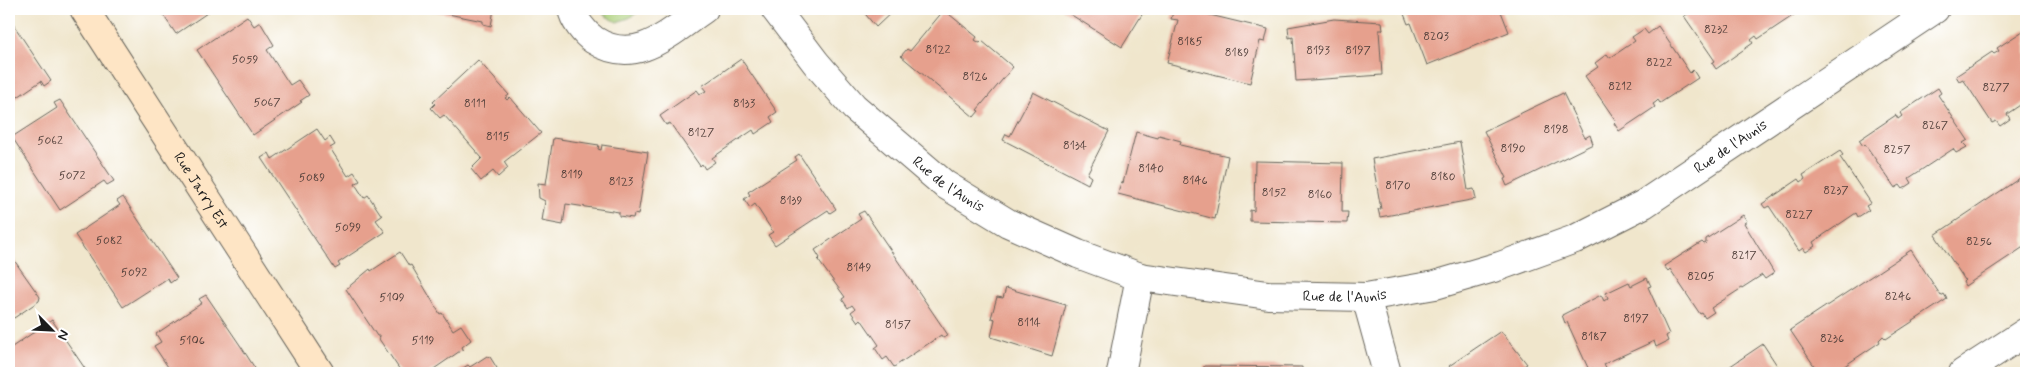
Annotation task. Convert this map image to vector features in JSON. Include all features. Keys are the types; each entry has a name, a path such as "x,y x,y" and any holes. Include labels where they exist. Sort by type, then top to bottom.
{"street":[{"name":"Rue Jarry Est","path":"84,9 320,373"},
{"path":"572,9 573,15 587,35 608,48 634,51 658,41 704,9"},
{"name":"Rue de l'Aunis","path":"775,9 816,63 854,107 944,184 1008,223 1078,254 1140,278 1268,294 1366,297 1435,285 1500,266 1575,239 1636,208 1935,9"},
{"path":"1121,373 1140,278"},
{"path":"1366,297 1387,373"},
{"path":"1963,373 2026,332"}],"green space":[{"path":"601,9 643,9 629,18 617,22 604,15"}],"building":[{"path":"159,9 213,9 176,34"},
{"path":"434,9 494,9 491,26 483,24 483,21 433,11"},
{"path":"861,9 895,9 876,27"},
{"path":"1062,9 1149,9 1145,14 1143,13 1122,47"},
{"path":"1174,9 1185,9 1268,29 1265,42 1260,41 1250,83 1167,63 1178,20 1171,19"},
{"path":"1417,9 1500,9 1509,32 1427,65 1411,23 1408,24 1404,14"},
{"path":"1696,9 1787,9 1794,15 1758,39 1756,36 1751,40 1753,43 1716,69 1712,63 1715,61 1684,16"},
{"path":"944,10 977,37 975,40 980,43 982,41 1013,67 977,110 979,111 974,117 901,56 907,49 910,51"},
{"path":"247,16 254,26 260,22 274,45 267,50 290,85 298,80 309,95 300,101 302,102 253,135 197,50"},
{"path":"9,18 51,81 44,86 41,81 9,103"},
{"path":"1334,19 1382,22 1383,30 1379,30 1382,75 1296,81 1293,37 1289,38 1288,27"},
{"path":"1658,26 1690,73 1693,70 1698,78 1660,103 1658,100 1653,104 1655,107 1619,131 1614,123 1616,121 1585,76 1598,67 1595,63 1607,54 1610,58 1635,41 1632,37 1644,29 1648,34"},
{"path":"2026,29 2026,101 2007,114 2010,119 2000,126 1996,121 1992,123 1963,79 1959,81 1956,76 1992,52 1994,54 1999,51 1997,48"},
{"path":"741,59 777,112 770,117 773,122 755,134 753,130 712,158 715,162 705,169 702,164 700,166 670,123 666,125 660,116 697,90 700,94 706,91 702,86"},
{"path":"478,60 509,95 505,98 507,100 510,97 541,133 504,162 508,168 498,177 493,171 481,181 471,169 482,158 444,115 440,118 431,108 435,104 433,102"},
{"path":"1938,88 1941,93 1938,95 1968,140 1963,143 1967,147 1956,153 1953,149 1909,178 1912,183 1903,189 1900,185 1895,188 1865,144 1863,146 1859,140 1896,115 1898,119 1902,116 1900,113"},
{"path":"1033,92 1109,131 1087,174 1091,177 1088,184 1003,140 1006,134 1010,136"},
{"path":"1563,93 1585,138 1590,135 1593,144 1507,186 1504,179 1507,178 1484,131"},
{"path":"60,100 114,181 107,185 104,181 60,210 12,137 57,108 54,103"},
{"path":"317,129 325,141 330,137 335,145 330,148 348,176 354,172 360,181 355,184 364,198 368,195 382,216 376,220 385,232 338,263 340,266 335,269 261,158 269,153 272,159"},
{"path":"1136,132 1158,138 1159,135 1181,141 1180,145 1228,156 1215,219 1118,194 1121,182 1123,183"},
{"path":"553,138 599,145 598,149 601,150 602,145 648,152 638,215 634,214 633,218 619,216 619,212 566,204 563,225 542,221 545,201 539,198 538,183 546,184"},
{"path":"1460,142 1468,190 1474,189 1476,199 1380,217 1378,209 1381,209 1372,159"},
{"path":"1840,151 1843,155 1840,157 1871,203 1866,206 1869,210 1858,217 1856,213 1813,242 1815,246 1806,252 1803,248 1799,251 1769,206 1765,208 1762,204 1799,179 1801,182 1805,179 1803,175"},
{"path":"799,154 836,209 830,213 828,210 775,245 768,235 773,232 755,204 750,208 744,199 750,195 748,192 797,160 795,157"},
{"path":"1255,161 1343,163 1342,212 1348,212 1347,223 1250,221 1250,210 1254,211"},
{"path":"2026,174 2025,246 1965,286 1963,282 1965,280 1935,235"},
{"path":"123,197 177,278 170,283 168,278 123,307 75,235 120,205 117,201"},
{"path":"864,211 948,335 943,338 941,335 894,367 887,357 883,360 875,348 879,345 861,319 858,322 851,312 855,309 852,305 848,308 842,299 845,297 818,260 820,258 815,250 861,219 858,214"},
{"path":"1743,215 1747,221 1744,223 1774,273 1765,279 1762,275 1711,308 1714,312 1705,318 1702,313 1700,314 1670,269 1668,271 1664,266 1702,242 1706,243 1706,239"},
{"path":"1911,250 1941,296 1944,294 1947,299 1886,339 1883,336 1879,340 1880,342 1834,373 1819,373 1790,330"},
{"path":"400,252 409,266 411,265 440,314 442,313 453,330 461,325 471,340 462,347 463,349 428,373 402,373 379,339 380,336 377,336 346,289 370,269 371,271"},
{"path":"9,253 40,297 39,301 14,318 12,316 9,319"},
{"path":"1647,278 1651,286 1648,287 1669,334 1666,336 1668,341 1656,347 1654,341 1604,364 1607,369 1598,373 1595,373 1593,368 1589,370 1562,315 1601,295 1604,301 1608,298 1606,293 1629,282 1631,286"},
{"path":"1006,288 1066,305 1052,356 991,337 995,319 991,318 997,297 1003,298"},
{"path":"206,295 258,373 172,373 154,346 161,342 156,334 202,303 199,299"},
{"path":"52,320 88,373 11,373 9,370 9,349"},
{"path":"1501,331 1527,364 1524,366 1529,373 1454,373 1449,366"},
{"path":"1763,344 1782,373 1720,373"},
{"path":"487,356 490,357 500,373 455,373 468,365 470,367"},
{"path":"1204,366 1302,367 1302,373 1204,373"}]}
